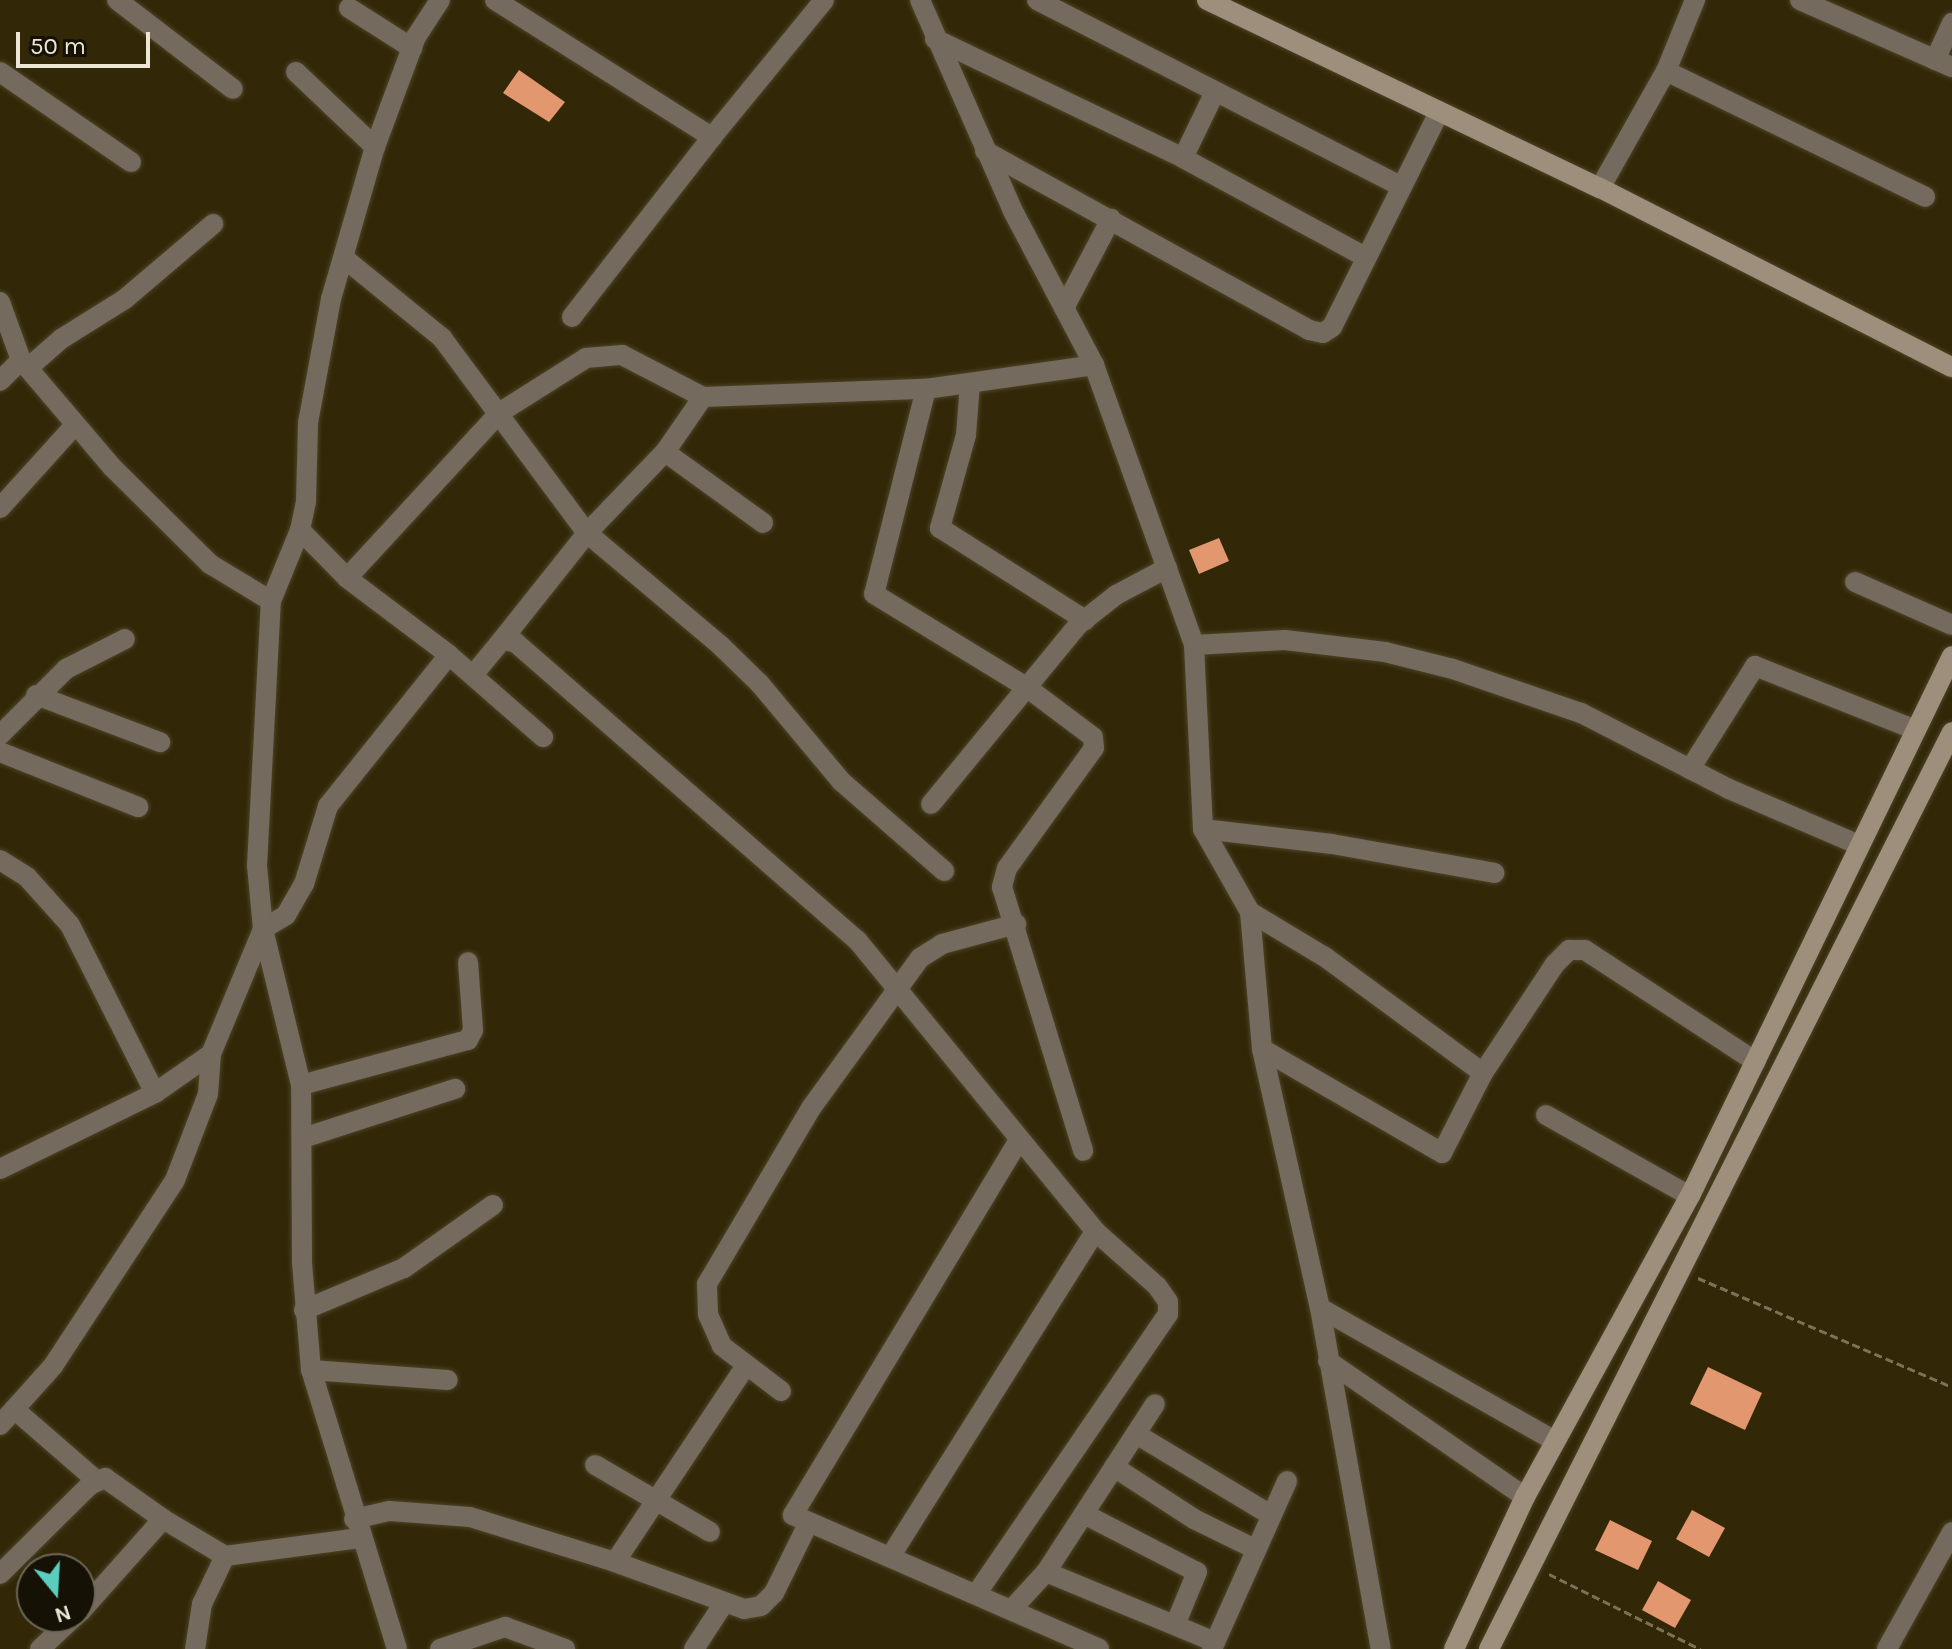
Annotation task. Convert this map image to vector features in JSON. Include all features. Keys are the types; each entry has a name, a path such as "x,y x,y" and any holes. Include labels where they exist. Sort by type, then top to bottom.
{"main road":[{"path":"1207,0 1600,188 1952,367"},
{"path":"1454,1649 1525,1497 1690,1196 1952,656"},
{"path":"1489,1649 1952,732"}],"street":[{"path":"117,0 233,89"},
{"path":"397,1649 357,1529 311,1370 304,1310 301,1085 263,929 257,866 271,601 300,530 310,466 308,423 331,299 375,147 412,48 440,0"},
{"path":"495,0 712,137"},
{"path":"572,317 712,137 824,0"},
{"path":"920,0 985,151 1094,365 1194,645 1203,829 1250,912 1262,1049 1320,1308 1381,1649"},
{"path":"1037,0 1214,94 1400,186"},
{"path":"1600,188 1666,71 1695,0"},
{"path":"1800,0 1943,63 1952,23"},
{"path":"349,8 412,48"},
{"path":"935,39 1183,158 1365,257"},
{"path":"1666,71 1925,197"},
{"path":"0,72 131,162"},
{"path":"296,72 375,147"},
{"path":"1183,158 1214,94"},
{"path":"985,151 1309,330 1323,333 1332,327 1439,112"},
{"path":"1064,308 1111,219"},
{"path":"0,381 125,299 213,224"},
{"path":"344,258 442,338 587,533 720,645 760,684 841,781 944,871"},
{"path":"0,302 25,364 75,425 210,564 271,601"},
{"path":"347,578 499,413 586,358 622,355 703,397 926,389 1094,365"},
{"path":"970,384 966,435 940,528 1085,620"},
{"path":"926,389 874,594 1025,686 1087,730 1094,748 1002,876 1083,1151"},
{"path":"473,675 587,533 665,452 703,397"},
{"path":"0,508 75,425"},
{"path":"665,452 763,523"},
{"path":"300,530 347,578 449,655 543,737"},
{"path":"931,804 1025,686 1085,620 1116,595 1167,568"},
{"path":"1855,582 1952,625"},
{"path":"0,735 36,695 91,652 125,639"},
{"path":"502,640 515,642 857,940 899,987 1095,1231 1157,1286 1168,1302 1168,1314 977,1593"},
{"path":"1194,645 1285,640 1385,652 1453,669 1581,713 1690,769 1859,845"},
{"path":"449,655 344,782 328,806 304,884 286,915 263,929 211,1054 208,1094 175,1180 53,1366 7,1417 96,1480 114,1483 163,1519 225,1556 357,1529 390,1511 470,1517 615,1562 724,1603 754,1609 766,1602 809,1522"},
{"path":"1690,769 1755,666 1916,730"},
{"path":"36,695 160,742"},
{"path":"0,752 138,807"},
{"path":"1203,829 1332,844 1494,873"},
{"path":"0,860 27,877 70,925 155,1093"},
{"path":"1250,912 1325,957 1483,1073"},
{"path":"781,1391 745,1367 722,1346 713,1328 707,1284 811,1108 929,950 1016,924"},
{"path":"1262,1049 1442,1153 1483,1073 1569,950 1585,950 1756,1062"},
{"path":"301,1085 468,1040 473,1030 468,962"},
{"path":"0,1169 155,1093 211,1054"},
{"path":"303,1138 455,1089"},
{"path":"1546,1115 1690,1196"},
{"path":"1019,1140 793,1515 1099,1649"},
{"path":"304,1310 404,1268 493,1205"},
{"path":"890,1557 1095,1231"},
{"path":"1320,1308 1555,1441"},
{"path":"1328,1361 1525,1497"},
{"path":"615,1562 745,1367"},
{"path":"311,1370 448,1380"},
{"path":"1011,1610 1046,1572 1155,1404"},
{"path":"1136,1434 1269,1514"},
{"path":"595,1465 710,1532"},
{"path":"1114,1467 1194,1519 1253,1548"},
{"path":"0,1574 96,1480"},
{"path":"1046,1572 1175,1625 1213,1645 1253,1548 1287,1481"},
{"path":"1084,1514 1197,1572 1175,1625"},
{"path":"96,1594 163,1519"},
{"path":"1887,1649 1952,1532"},
{"path":"195,1649 202,1604 225,1556"},
{"path":"694,1649 724,1603"},
{"path":"440,1649 505,1627 565,1649"},
{"path":"40,1649 57,1633"}],"path":[{"path":"1680,1270 1952,1387"},
{"path":"1531,1565 1700,1649"}],"building":[{"path":"519,70 565,102 549,122 503,93"},
{"path":"1219,538 1229,561 1199,574 1189,550"},
{"path":"1708,1367 1762,1393 1745,1430 1690,1404"},
{"path":"1692,1510 1725,1528 1709,1557 1676,1539"},
{"path":"1610,1520 1652,1541 1638,1570 1595,1550"},
{"path":"1658,1581 1691,1600 1675,1628 1642,1610"}]}
